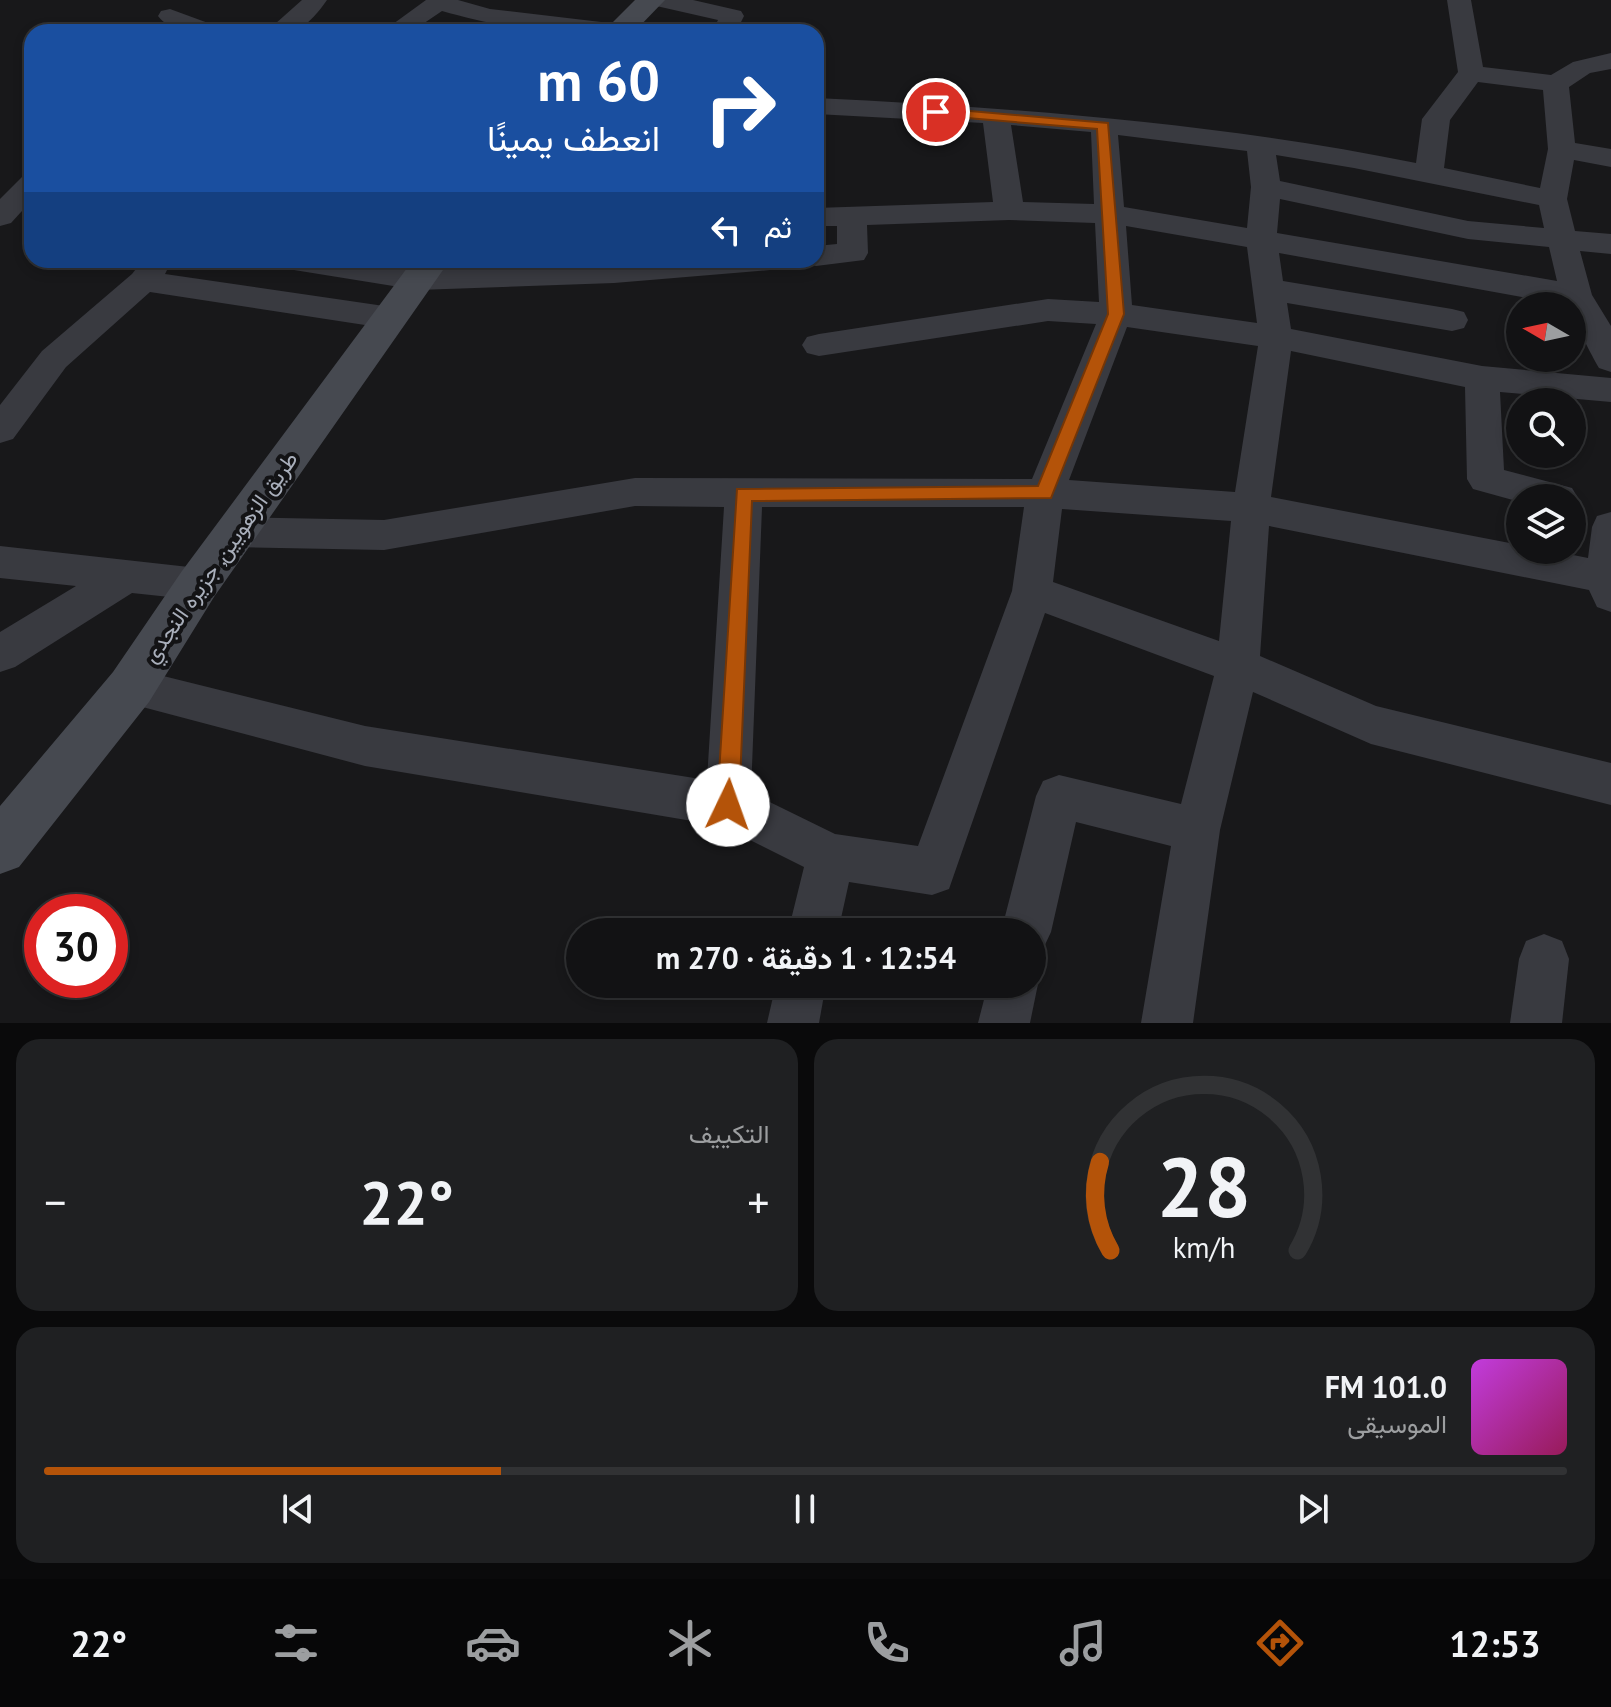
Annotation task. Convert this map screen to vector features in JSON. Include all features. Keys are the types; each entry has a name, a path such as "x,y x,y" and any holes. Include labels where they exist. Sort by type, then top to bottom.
{"street":[{"path":"291,24 315,0"},
{"path":"626,24 651,0"},
{"path":"660,0 732,16 728,24"},
{"path":"1429,173 1436,119 1471,73 1459,0"},
{"path":"406,24 440,1 488,16 553,24"},
{"path":"170,16 190,24"},
{"path":"477,24 488,16"},
{"path":"1471,73 1556,84 1582,67 1611,61"},
{"path":"1556,84 1562,149 1552,199 1575,292"},
{"path":"824,106 996,115 1180,132 1429,173 1552,199"},
{"path":"996,115 1009,211"},
{"path":"131,687 365,746 728,805 831,856 932,872 1032,591 1045,493 1116,314 1104,125"},
{"path":"1167,1023 1197,830 1238,666 1251,508 1276,337 1261,239 1266,187 1261,147"},
{"path":"1562,149 1611,158"},
{"path":"1266,187 1468,230 1611,244"},
{"path":"0,218 24,192"},
{"path":"824,217 1009,211 1109,214 1559,292"},
{"path":"824,255 853,253 852,217"},
{"path":"0,218 24,223"},
{"path":"399,268 614,273 674,268"},
{"path":"0,430 54,359 152,270 391,318"},
{"name":"طريق الزهويين, جزيره النجدي","path":"0,848 131,687 198,584 425,270"},
{"path":"1268,289 1452,320"},
{"path":"819,345 1048,310 1116,314 1276,337 1482,378 1611,390"},
{"path":"1586,312 1610,354"},
{"path":"1482,378 1486,479 1506,484"},
{"path":"235,532 384,535 635,492 1045,493 1251,508 1608,586 1611,527"},
{"path":"728,805 744,494"},
{"path":"1586,506 1611,512"},
{"path":"0,562 198,584"},
{"path":"0,654 128,575"},
{"path":"1032,591 1238,666 1371,724 1611,784"},
{"path":"1029,918 1059,796 1197,830"},
{"path":"816,918 831,856"},
{"path":"1536,1023 1544,959"},
{"path":"793,1023 798,998"},
{"path":"1004,1023 1010,998"}],"route":[{"path":"728,805 744,494 1045,493 1116,314 1104,125 936,112"}]}
